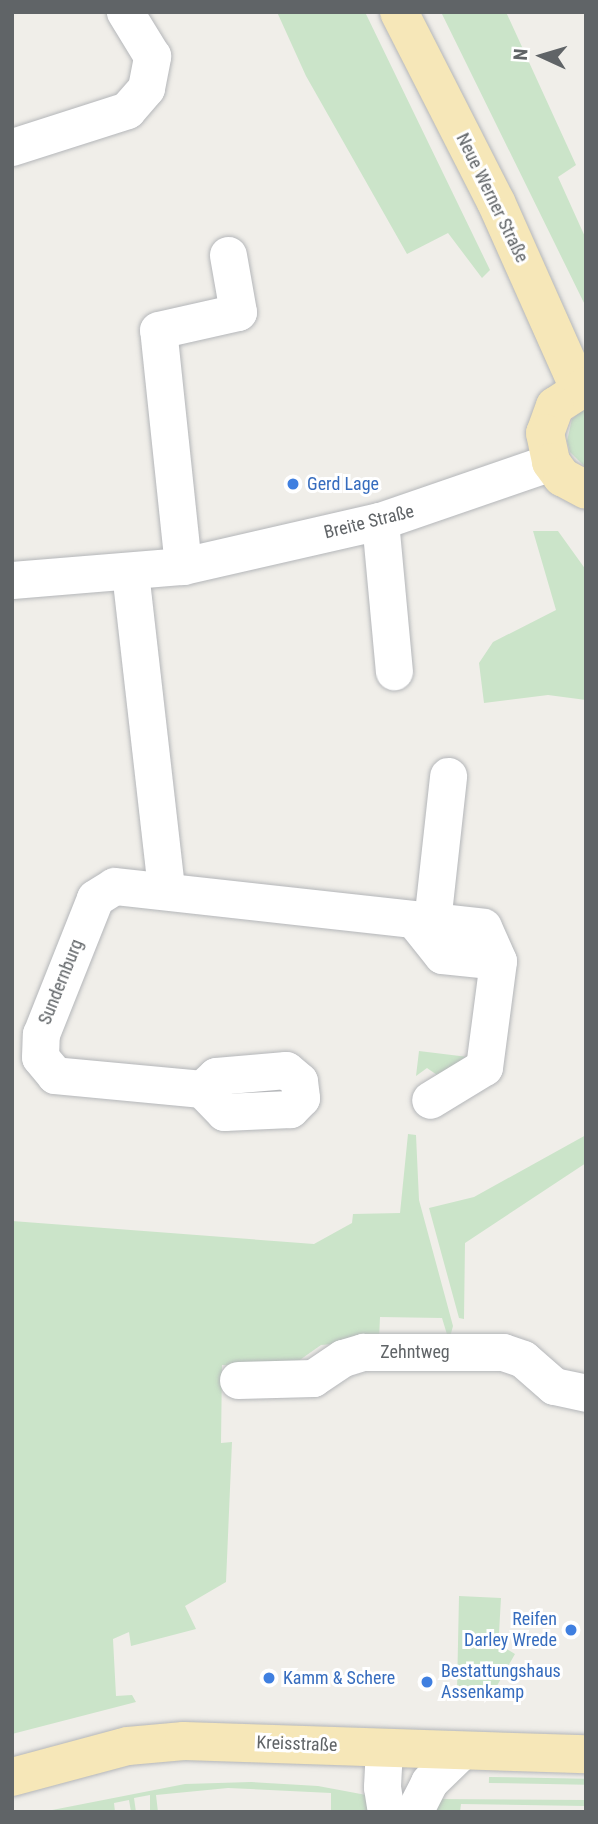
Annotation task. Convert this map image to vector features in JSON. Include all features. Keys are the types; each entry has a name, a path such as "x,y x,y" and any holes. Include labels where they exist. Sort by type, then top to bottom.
{"main road":[{"name":"Neue Werner Straße","path":"399,12 496,202 582,387"},
{"path":"582,387 555,406 545,433 551,462 562,477 586,490"},
{"name":"Kreisstraße","path":"12,1777 128,1746 184,1741 586,1754"}],"street":[{"path":"12,147 127,110 146,88 152,56 125,12"},
{"path":"183,566 158,330 238,312 228,255"},
{"name":"Breite Straße","path":"12,580 183,566 380,521 551,462"},
{"path":"380,521 394,671"},
{"path":"130,572 166,890"},
{"path":"423,921 448,776"},
{"name":"Sundernburg","path":"202,1089 55,1075 40,1057 41,1034 95,898 114,886 483,928 498,961 484,1067 430,1100"},
{"name":"Zehntweg","path":"238,1380 313,1378 343,1358 363,1352 503,1352 523,1359 554,1386 586,1393"},
{"path":"384,1748 382,1787 386,1812"},
{"path":"414,1812 429,1782 461,1751"}],"green space":[{"path":"277,12 365,12 490,270 482,278 448,233 407,254 306,76"},
{"path":"441,12 506,12 576,165 558,177 586,239 586,307"},
{"path":"586,407 586,468 570,452 567,441 572,419"},
{"path":"533,531 558,531 586,570 586,700 548,695 484,703 479,663 493,642 556,610"},
{"path":"419,1051 468,1057 440,1077 427,1068 416,1076"},
{"path":"408,1134 416,1135 419,1200 453,1326 449,1341 442,1318 380,1317 379,1340 321,1345 287,1369 222,1365 221,1443 232,1442 226,1582 185,1606 196,1629 131,1646 129,1632 113,1639 116,1696 132,1695 136,1702 12,1734 12,1221 314,1244 352,1223 353,1214 400,1213"},
{"path":"586,1135 586,1163 465,1243 464,1319 459,1318 429,1208 474,1197"},
{"path":"459,1596 501,1598 499,1633 507,1635 505,1648 515,1654 494,1691 457,1690"},
{"path":"489,1777 586,1779 586,1785 489,1783"},
{"path":"251,1782 318,1786 377,1797 369,1811 331,1812 331,1793 228,1788 156,1795 158,1812 150,1812 150,1795 134,1798 136,1812 131,1812 129,1800 114,1803 115,1812 42,1812 185,1784"},
{"path":"436,1799 586,1800 586,1806 461,1804 460,1812 437,1812"}],"place":[{"name":"Gerd Lage","path":"293,484"},
{"name":"Reifen Darley Wrede","path":"571,1630"},
{"name":"Kamm & Schere","path":"269,1678"},
{"name":"Bestattungshaus Assenkamp","path":"427,1682"}]}
